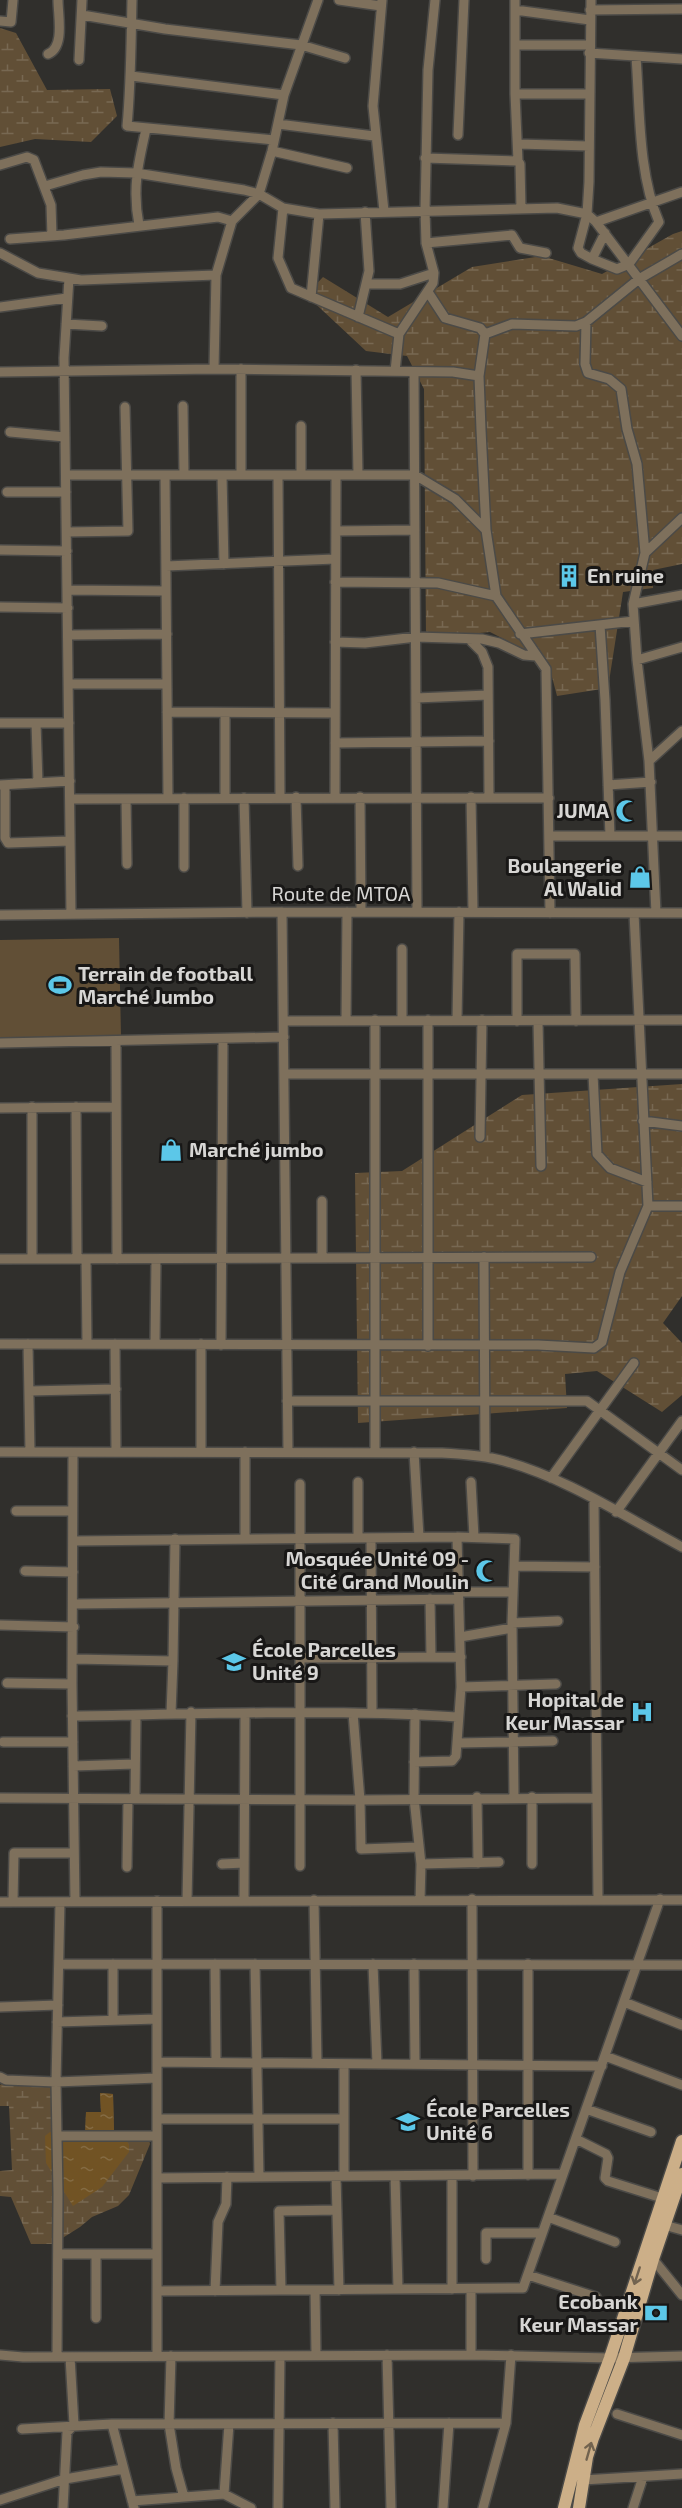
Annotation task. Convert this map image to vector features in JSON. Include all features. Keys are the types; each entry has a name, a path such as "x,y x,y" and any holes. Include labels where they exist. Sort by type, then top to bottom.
{"main road":[{"path":"564,2508 576,2455 682,2141"},
{"path":"579,2508 593,2438 624,2358 653,2259 682,2174"}],"street":[{"path":"0,21 11,22 13,0"},
{"path":"48,54 54,51 59,44 58,0"},
{"path":"79,60 82,0"},
{"path":"132,0 129,51 131,76 127,126 274,140"},
{"path":"214,369 216,275 232,220 258,194 272,151 284,95 318,0"},
{"path":"339,0 382,3 373,106 374,136 384,211"},
{"path":"395,371 399,334 433,283 434,273 426,243 425,158 428,70 435,0"},
{"path":"458,135 464,0"},
{"path":"515,0 515,94 521,208"},
{"path":"636,57 641,128 650,202 659,222 629,264 617,268 592,259 581,253 578,248 587,214 591,5 682,9"},
{"path":"515,10 590,20"},
{"path":"82,15 165,29 301,45 345,58"},
{"path":"515,45 589,49 636,57 682,59"},
{"path":"131,76 284,95"},
{"path":"515,94 588,94"},
{"path":"278,124 374,136"},
{"path":"139,225 134,197 136,173 146,129"},
{"path":"518,144 589,146"},
{"path":"272,151 347,168"},
{"path":"0,165 27,157 34,160 45,186 53,218 52,236"},
{"path":"425,158 518,161"},
{"path":"45,186 90,173 136,173 258,194 283,208 319,214 521,208 557,208 587,214 629,264 682,336"},
{"path":"596,222 682,192"},
{"path":"283,208 278,258 291,288 399,334"},
{"path":"358,317 369,271 365,213"},
{"path":"311,297 319,214"},
{"path":"10,239 218,217 232,220"},
{"path":"592,259 605,234"},
{"path":"426,243 512,235 520,248 546,253"},
{"path":"0,253 38,273 88,280 216,275"},
{"path":"485,334 512,324 576,326 586,322 639,279 682,254"},
{"path":"366,284 400,284 434,273"},
{"path":"69,278 66,324 65,436 71,914"},
{"path":"428,292 444,318 480,328 485,334 479,376 486,530 496,596 546,669 550,913"},
{"path":"0,307 67,298"},
{"path":"586,322 585,364 588,373 609,379 621,389 627,429 637,464 645,553 633,604 651,782 656,913"},
{"path":"66,324 102,326"},
{"path":"241,369 241,475"},
{"path":"0,372 65,373 241,369 453,372 479,376"},
{"path":"356,370 358,475"},
{"path":"414,372 417,912"},
{"path":"183,406 184,475"},
{"path":"67,532 128,531 125,407"},
{"path":"301,426 301,475"},
{"path":"10,432 65,436"},
{"path":"66,475 415,475 455,499 486,530"},
{"path":"165,475 168,798"},
{"path":"222,475 224,564"},
{"path":"278,475 280,798"},
{"path":"335,797 336,475"},
{"path":"7,492 66,492"},
{"path":"645,553 682,518"},
{"path":"336,531 415,530"},
{"path":"0,550 67,551"},
{"path":"166,566 335,559"},
{"path":"335,582 438,583 496,596"},
{"path":"67,590 166,591"},
{"path":"633,604 682,595"},
{"path":"0,607 68,608"},
{"path":"520,634 634,621"},
{"path":"600,625 610,836"},
{"path":"68,635 167,634"},
{"path":"336,642 365,643 416,637 491,641 524,655 536,656"},
{"path":"471,640 485,658 488,667 489,797"},
{"path":"637,660 682,646"},
{"path":"68,684 167,684"},
{"path":"416,698 488,695"},
{"path":"167,712 335,713"},
{"path":"225,713 225,798"},
{"path":"0,723 69,723"},
{"path":"36,723 38,783"},
{"path":"649,761 682,730"},
{"path":"335,743 489,741"},
{"path":"70,781 3,785 5,838 8,843 70,842"},
{"path":"608,785 651,782"},
{"path":"296,797 298,866"},
{"path":"360,797 361,912"},
{"path":"471,797 472,912"},
{"path":"184,798 184,867"},
{"path":"244,798 247,913"},
{"path":"70,799 549,798"},
{"path":"126,799 127,864"},
{"path":"549,836 682,837"},
{"path":"282,912 288,1452"},
{"name":"Route de MTOA","path":"0,915 282,912 682,913"},
{"path":"346,1021 347,912"},
{"path":"457,1020 459,912"},
{"path":"0,1344 538,1345 594,1348 602,1342 620,1272 648,1206 634,913"},
{"path":"402,949 402,1020"},
{"path":"517,1021 518,954 575,954 576,1021"},
{"path":"375,1020 375,1452"},
{"path":"428,1020 428,1346"},
{"path":"480,1137 482,1020"},
{"path":"284,1021 682,1020"},
{"path":"538,1021 541,1166"},
{"path":"0,1043 284,1037"},
{"path":"221,1345 223,1039"},
{"path":"116,1041 117,1259"},
{"path":"284,1074 682,1074"},
{"path":"593,1074 597,1154 610,1168 647,1182"},
{"path":"32,1107 32,1259"},
{"path":"76,1107 81,1259 87,1344"},
{"path":"0,1108 116,1107"},
{"path":"643,1121 682,1126"},
{"path":"321,1201 322,1258"},
{"path":"648,1206 682,1206"},
{"path":"483,1257 485,1457"},
{"path":"0,1259 591,1257"},
{"path":"155,1344 156,1259"},
{"path":"28,1344 30,1452"},
{"path":"115,1344 116,1452"},
{"path":"201,1344 201,1452"},
{"path":"551,1478 634,1363"},
{"path":"29,1391 116,1389"},
{"path":"287,1401 587,1401 682,1470"},
{"path":"616,1512 682,1421"},
{"path":"0,1452 414,1452 485,1457 512,1463 551,1478 682,1547"},
{"path":"245,1452 245,1538"},
{"path":"414,1452 419,1537"},
{"path":"73,1453 72,1716 75,1902"},
{"path":"358,1482 358,1538"},
{"path":"471,1482 474,1537"},
{"path":"300,1484 300,1866"},
{"path":"594,1500 598,1899"},
{"path":"16,1511 72,1511"},
{"path":"74,1541 419,1537 515,1539 512,1625 514,1797"},
{"path":"414,1762 452,1761 456,1756 461,1687 457,1537"},
{"path":"371,1538 372,1713"},
{"path":"171,1713 174,1661 175,1539"},
{"path":"514,1566 595,1567"},
{"path":"25,1572 73,1572"},
{"path":"74,1604 430,1599 513,1592"},
{"path":"430,1599 431,1657"},
{"path":"460,1637 512,1625 558,1622"},
{"path":"0,1625 74,1627"},
{"path":"300,1658 461,1657"},
{"path":"74,1659 174,1661"},
{"path":"7,1683 72,1684"},
{"path":"461,1687 556,1684"},
{"path":"72,1716 191,1712 372,1713 458,1717"},
{"path":"187,1901 191,1712"},
{"path":"353,1713 360,1800 361,1849 418,1846"},
{"path":"244,1901 245,1714"},
{"path":"416,1714 414,1798 421,1864 420,1901"},
{"path":"127,1867 135,1764 136,1715"},
{"path":"458,1743 553,1741"},
{"path":"3,1742 73,1742"},
{"path":"73,1766 135,1764"},
{"path":"0,1797 360,1800 477,1797 597,1798"},
{"path":"477,1797 478,1863"},
{"path":"532,1797 532,1864"},
{"path":"13,1902 14,1853 74,1853"},
{"path":"421,1864 499,1862"},
{"path":"222,1864 244,1863"},
{"path":"472,1899 473,2176"},
{"path":"157,2291 523,2288 660,1899"},
{"path":"314,1900 317,2063"},
{"path":"0,1902 682,1900"},
{"path":"157,1901 157,2356"},
{"path":"57,2357 56,2082 60,1902"},
{"path":"58,1964 682,1965"},
{"path":"113,1964 113,2020"},
{"path":"215,1964 216,2062"},
{"path":"255,1964 259,2177"},
{"path":"373,1964 377,2064"},
{"path":"414,1964 415,2064"},
{"path":"528,1964 528,2175"},
{"path":"624,2002 682,2025"},
{"path":"0,2007 58,2005"},
{"path":"57,2022 157,2019"},
{"path":"605,2056 682,2085"},
{"path":"157,2062 602,2066"},
{"path":"339,2290 337,2210 344,2119 344,2064"},
{"path":"0,2077 6,2080 56,2082 157,2078"},
{"path":"586,2109 651,2132"},
{"path":"157,2119 344,2119"},
{"path":"57,2136 157,2136"},
{"path":"576,2139 606,2154 608,2158 605,2178 608,2181 662,2198"},
{"path":"157,2178 563,2174"},
{"path":"395,2176 398,2289"},
{"path":"452,2176 452,2289"},
{"path":"215,2291 218,2222 226,2205 227,2177"},
{"path":"281,2290 279,2211 337,2210"},
{"path":"548,2217 615,2242"},
{"path":"664,2225 682,2230"},
{"path":"486,2259 486,2233 542,2233"},
{"path":"58,2254 157,2254"},
{"path":"96,2254 96,2318"},
{"path":"653,2259 682,2295"},
{"path":"528,2275 596,2297"},
{"path":"471,2289 471,2355"},
{"path":"315,2290 316,2355"},
{"path":"0,2355 57,2357 511,2355 610,2358 682,2356"},
{"path":"387,2355 391,2508"},
{"path":"483,2508 506,2423 511,2355"},
{"path":"171,2356 169,2424 176,2468 184,2497"},
{"path":"278,2508 280,2356"},
{"path":"63,2508 67,2432 74,2425 70,2357"},
{"path":"617,2414 682,2435"},
{"path":"333,2423 335,2508"},
{"path":"443,2508 449,2423"},
{"path":"22,2429 112,2424 506,2423"},
{"path":"112,2424 133,2504 224,2494 251,2508"},
{"path":"224,2494 229,2424"},
{"path":"0,2500 65,2479 123,2469"},
{"path":"583,2480 682,2474"},
{"path":"633,2508 643,2477"}],"green space":[{"path":"0,28 16,33 47,90 110,89 117,116 91,142 35,139 0,147"},
{"path":"682,231 682,564 653,570 653,588 623,592 608,688 557,696 548,662 490,632 426,638 424,389 407,356 366,351 306,295 323,277 388,317 472,267 542,256 602,274"},
{"name":"Terrain de football Marché Jumbo","path":"119,938 121,1036 0,1038 0,940"},
{"path":"682,1084 682,1296 663,1323 682,1343 682,1395 662,1412 597,1371 565,1374 567,1408 358,1423 355,1173 402,1171 522,1095"},
{"path":"3,2083 62,2086 60,2135 85,2136 86,2112 101,2112 100,2093 113,2094 114,2132 148,2134 150,2144 129,2195 118,2206 92,2217 53,2244 31,2244 11,2197 0,2196 0,2171 12,2170 9,2106 0,2106 0,2085"}],"water":[{"path":"100,2093 113,2094 114,2132 123,2133 129,2145 129,2152 102,2187 73,2206 46,2163 45,2136 50,2132 60,2135 85,2136 86,2112 101,2112"}],"place":[{"name":"En ruine","path":"569,576"},
{"name":"JUMA","path":"627,811"},
{"name":"Boulangerie Al Walid","path":"640,877"},
{"name":"Terrain de football Marché Jumbo","path":"60,985"},
{"name":"Marché jumbo","path":"171,1150"},
{"name":"Mosquée Unité 09 - Cité Grand Moulin","path":"487,1571"},
{"name":"École Parcelles Unité 9","path":"234,1662"},
{"name":"Hopital de Keur Massar","path":"642,1712"},
{"name":"École Parcelles Unité 6","path":"408,2122"},
{"name":"Ecobank Keur Massar","path":"656,2313"}]}
